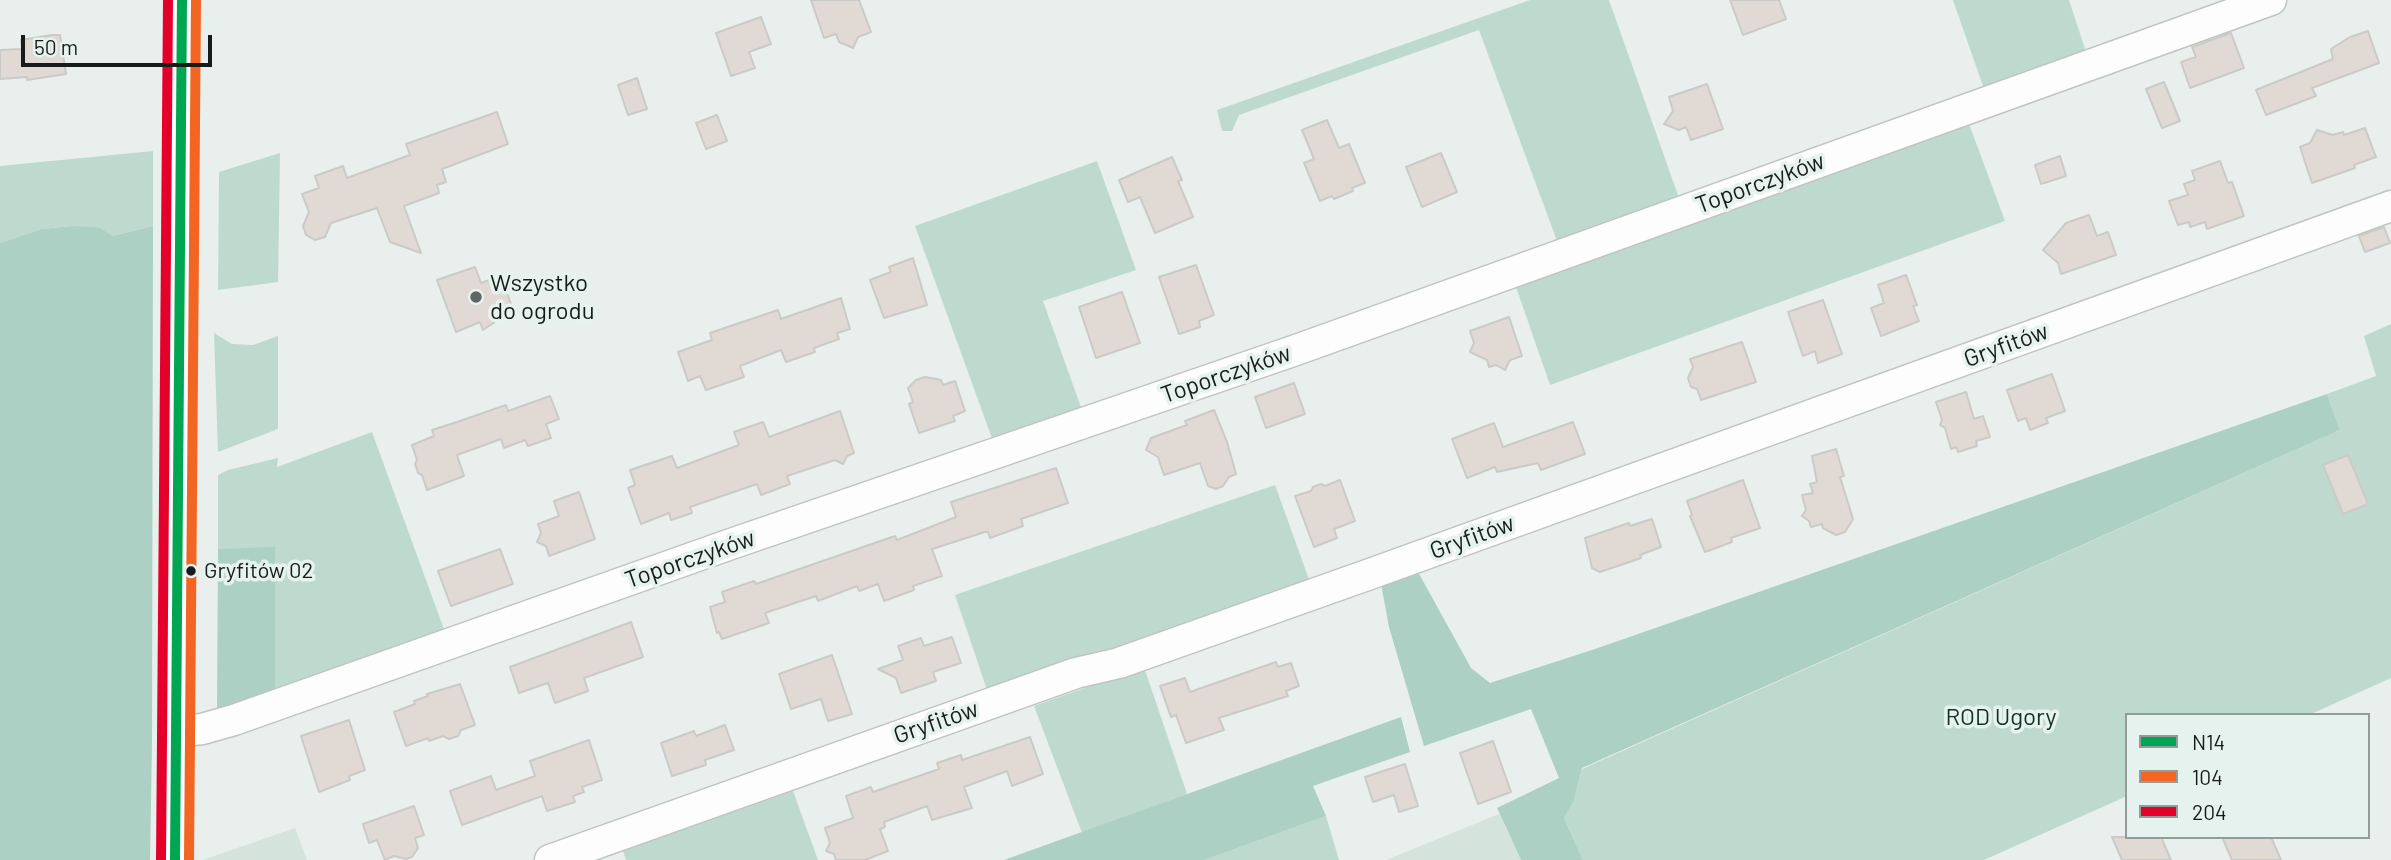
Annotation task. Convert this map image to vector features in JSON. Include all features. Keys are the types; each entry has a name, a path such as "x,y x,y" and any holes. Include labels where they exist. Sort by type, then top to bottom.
{"street":[{"path":"175,860 182,0"},
{"name":"Toporczyków","path":"175,732 202,729 234,720 704,554 1296,350 2271,0"},
{"name":"Gryfitów","path":"551,860 1024,691 1076,673 1119,663 1370,574 2391,206"}],"shaded area":[{"path":"1499,814 1521,860 1386,860"},
{"path":"295,828 307,860 203,860"}],"green space":[{"path":"1530,0 1609,0 1679,198 1557,241 1479,30 1239,115 1232,131 1222,131 1217,110"},
{"path":"1953,0 2069,0 2086,52 1984,89"},
{"path":"1968,121 2005,221 1550,385 1516,287"},
{"path":"153,151 153,226 112,236 73,226 41,229 0,243 0,166"},
{"path":"280,153 278,282 218,290 219,172"},
{"path":"1097,161 1136,270 1043,301 1082,410 993,441 915,226"},
{"path":"73,226 100,228 112,236 153,226 150,860 0,860 0,243 41,229"},
{"name":"ROD Ugory","path":"2391,324 2391,678 2313,713 2125,713 2125,797 1984,860 1583,860 1564,818 1574,801 1582,769 2340,430 2327,394 2376,376 2364,336"},
{"path":"214,333 232,344 253,345 278,336 278,429 218,452"},
{"path":"2327,394 2340,430 1582,768 1574,801 1564,818 1583,860 1521,860 1497,808 1559,778 1531,709 1424,746 1389,627 1381,584 1418,572 1471,668 1490,683 1595,649"},
{"path":"372,432 445,632 275,694 218,549 218,475 278,458 277,467"},
{"path":"1275,485 1311,585 1103,660 1100,650 987,690 955,595"},
{"path":"275,547 275,694 217,711 218,549"},
{"path":"1144,667 1187,794 1082,833 1034,706"},
{"path":"1401,717 1410,752 1313,786 1326,816 1204,860 1004,860"},
{"path":"793,791 818,860 626,860 623,851"},
{"path":"1326,816 1339,860 1204,860"}],"building":[{"path":"811,0 859,0 871,32 858,37 853,48 839,42 836,34 824,38"},
{"path":"1730,0 1779,0 1786,19 1743,35"},
{"path":"761,17 771,44 749,52 755,68 731,76 716,33"},
{"path":"2368,31 2379,63 2312,88 2316,96 2266,115 2256,90 2333,59 2331,49 2350,37"},
{"path":"2231,33 2244,68 2190,88 2181,62 2196,57 2192,47"},
{"path":"60,35 66,74 27,80 27,77 0,79 0,50 22,49 21,40"},
{"path":"637,78 647,109 628,115 618,85"},
{"path":"2164,82 2180,121 2162,128 2146,89"},
{"path":"1707,84 1723,129 1691,140 1686,127 1679,130 1664,124 1673,111 1669,97"},
{"path":"497,112 508,144 442,169 446,182 437,185 439,193 404,206 421,253 390,242 377,208 331,223 325,237 315,240 306,235 303,226 309,212 302,194 319,188 315,176 343,166 347,178 410,155 406,144"},
{"path":"717,115 727,141 706,149 696,123"},
{"path":"1327,120 1339,148 1349,144 1365,183 1334,199 1332,196 1320,201 1304,163 1314,159 1302,130"},
{"path":"2365,128 2376,157 2354,165 2355,168 2312,183 2300,147 2310,143 2317,130 2333,135 2343,132 2344,135"},
{"path":"1441,153 1457,192 1422,207 1406,167"},
{"path":"2060,156 2066,176 2041,184 2035,165"},
{"path":"1172,157 1182,180 1178,181 1193,217 1155,233 1140,197 1128,202 1119,180"},
{"path":"2220,161 2228,183 2232,182 2244,216 2207,229 2205,222 2190,227 2189,222 2178,225 2169,201 2188,195 2184,184 2195,180 2192,171"},
{"path":"2089,215 2097,236 2108,232 2116,255 2061,274 2058,263 2043,250 2066,223"},
{"path":"2384,227 2390,243 2365,252 2359,236"},
{"path":"913,258 927,305 884,318 870,280 891,272 889,267"},
{"path":"1196,265 1214,315 1199,321 1200,327 1179,334 1159,277"},
{"name":"Wszystko do ogrodu","path":"475,267 481,283 501,276 513,310 483,330 480,322 456,332 437,280"},
{"path":"1906,275 1917,305 1913,306 1919,321 1881,336 1871,308 1884,303 1878,285"},
{"path":"1122,292 1140,343 1096,358 1079,307"},
{"path":"841,298 850,329 837,333 839,339 814,348 815,352 786,362 781,350 740,366 744,377 706,390 700,376 688,381 678,352 712,340 710,333 778,310 781,319"},
{"path":"1823,300 1842,354 1818,363 1815,351 1803,356 1788,312"},
{"path":"1509,317 1522,356 1510,360 1505,370 1496,365 1489,367 1487,360 1470,352 1474,343 1470,331"},
{"path":"1742,342 1756,382 1701,400 1697,389 1691,387 1688,378 1693,367 1690,359"},
{"path":"2052,374 2065,411 2046,418 2048,423 2030,430 2026,418 2018,421 2007,390"},
{"path":"925,377 941,380 943,385 955,381 965,411 953,416 955,421 919,433 909,404 913,402 908,388 916,380"},
{"path":"1294,383 1305,414 1266,428 1255,397"},
{"path":"1966,392 1974,419 1983,416 1990,437 1976,441 1977,446 1958,452 1956,447 1951,449 1945,428 1940,425 1942,420 1936,402"},
{"path":"550,396 559,419 546,424 551,438 528,446 525,440 504,448 501,439 457,455 464,476 427,490 415,464 417,460 412,445 434,436 432,430 506,405 508,411"},
{"path":"1214,410 1236,474 1216,489 1208,486 1200,463 1164,475 1158,457 1146,450 1151,438 1187,425 1185,421"},
{"path":"840,411 854,453 847,456 843,464 835,460 787,476 790,484 761,495 757,484 690,507 692,513 671,520 669,513 641,524 628,488 635,485 630,470 672,456 677,468 739,445 734,432 763,422 769,437"},
{"path":"1573,422 1585,454 1541,470 1538,463 1497,472 1495,467 1467,478 1452,439 1494,423 1503,447"},
{"path":"1836,449 1844,476 1840,477 1853,519 1845,532 1836,535 1823,528 1822,524 1811,527 1809,521 1802,516 1806,510 1802,495 1813,493 1810,484 1817,482 1812,456"},
{"path":"2348,455 2368,504 2343,514 2323,465"},
{"path":"1056,468 1068,503 1021,519 1023,526 990,538 988,532 985,532 932,549 942,576 913,586 914,590 884,601 878,584 859,591 857,586 818,601 816,596 765,613 769,623 722,639 719,632 717,633 710,607 725,602 722,592 754,581 756,584 895,536 897,540 956,517 951,502"},
{"path":"1340,480 1355,521 1334,529 1337,538 1314,547 1295,496 1311,491 1313,487 1321,484 1325,486"},
{"path":"1743,480 1760,528 1731,538 1732,542 1705,552 1690,516 1692,515 1687,501"},
{"path":"579,492 595,539 549,556 546,546 537,542 541,533 538,524 559,516 554,501"},
{"path":"1652,519 1661,547 1640,555 1641,558 1600,572 1592,568 1585,538 1629,523 1630,526"},
{"path":"500,549 513,584 451,606 438,571"},
{"path":"631,622 643,657 584,678 588,691 555,703 548,683 519,693 510,667"},
{"path":"952,637 961,663 933,672 936,681 901,693 896,678 878,669 903,660 898,646 921,638 924,646"},
{"path":"832,655 852,714 828,721 821,699 791,709 779,674"},
{"path":"1276,662 1278,667 1291,663 1299,686 1286,691 1288,696 1219,718 1224,730 1186,743 1176,715 1171,717 1160,686 1185,678 1190,692"},
{"path":"460,684 475,725 461,730 458,736 449,739 443,736 429,741 428,738 406,746 394,712 415,704 414,701 428,696 427,694"},
{"path":"349,720 365,770 349,776 350,780 319,792 301,736"},
{"path":"725,725 734,750 705,760 706,765 672,776 661,743 694,731 696,736"},
{"path":"1030,737 1043,774 1012,786 1007,771 964,787 972,808 932,820 927,806 884,822 885,827 880,829 888,851 865,860 836,860 834,854 826,851 830,843 825,828 853,818 846,796 871,787 873,792 939,769 937,763 961,755 962,760"},
{"path":"589,740 602,780 582,787 584,792 573,796 575,802 547,811 542,796 462,825 450,791 491,776 496,790 535,776 530,761"},
{"path":"1493,741 1511,792 1478,804 1460,753"},
{"path":"1405,764 1418,806 1399,812 1394,795 1373,802 1365,777"},
{"path":"414,806 424,835 415,838 418,848 412,857 406,859 394,856 385,860 377,840 369,843 363,824"},
{"path":"2112,837 2162,839 2171,860 2122,860"},
{"path":"2223,839 2272,839 2281,860 2232,860"}],"transit line":[{"name":"204","path":"161,860 168,0"},
{"name":"N14","path":"175,860 182,0"},
{"name":"104","path":"189,860 196,0"}],"place":[{"name":"Wszystko do ogrodu","path":"476,297"},
{"name":"Gryfitów 02","path":"191,571"}]}
